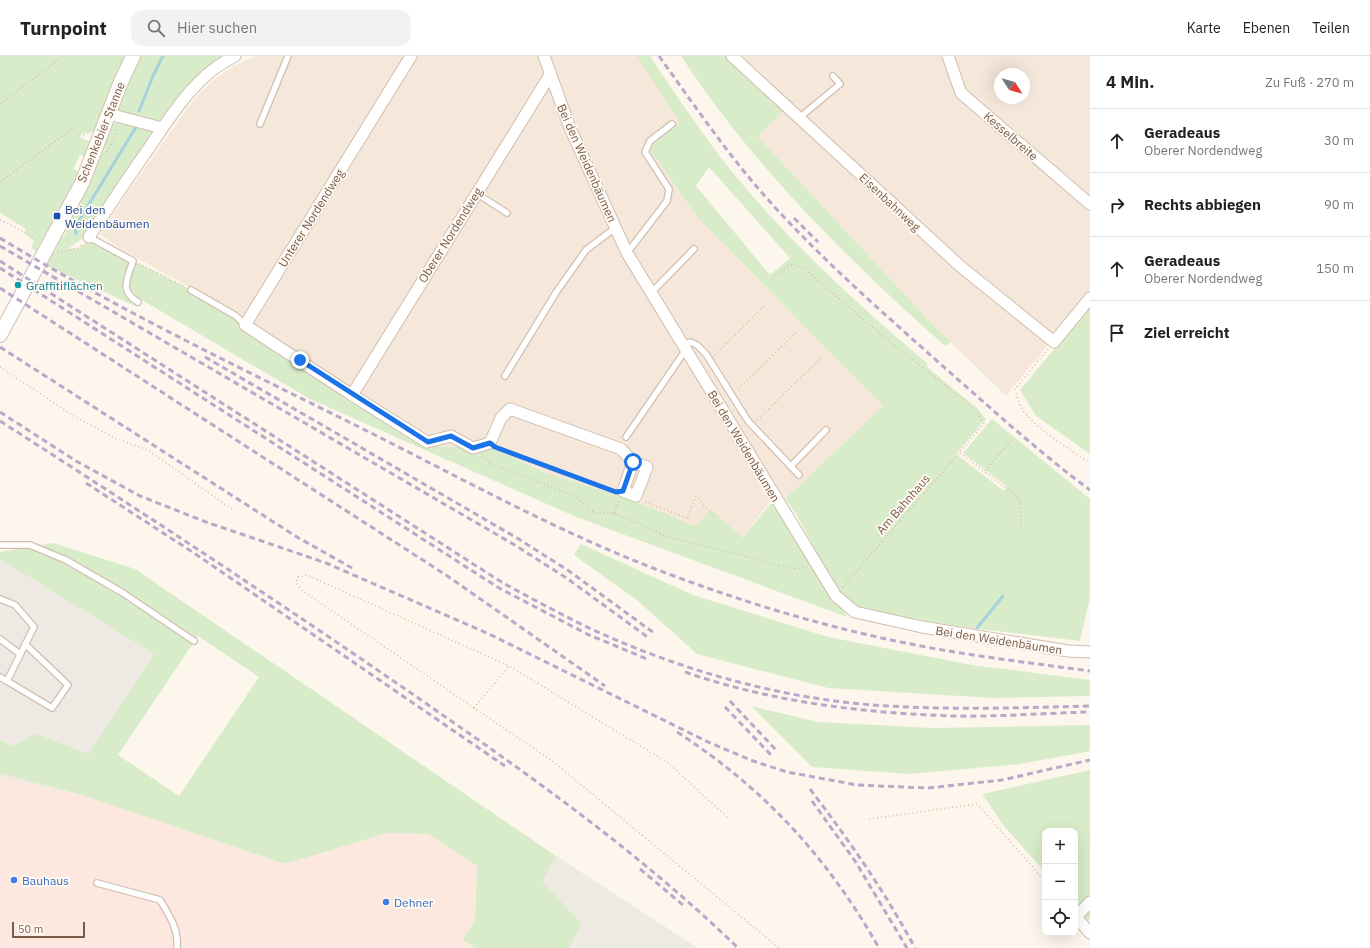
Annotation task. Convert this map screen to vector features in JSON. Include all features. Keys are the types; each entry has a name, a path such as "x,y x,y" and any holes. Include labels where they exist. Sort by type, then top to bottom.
{"street":[{"name":"Schenkebier Stanne","path":"0,334 82,183 133,56"},
{"path":"90,237 162,128 197,84 210,72 235,56"},
{"name":"Unterer Nordendweg","path":"245,325 411,56"},
{"name":"Bei den Weidenbäumen","path":"544,56 570,128 627,253 836,596 855,612 922,627 1068,651 1090,652"},
{"name":"Eisenbahnweg","path":"732,56 960,266 1054,342"},
{"name":"Kesselbreite","path":"948,56 961,93 1090,204"},
{"name":"Oberer Nordendweg","path":"352,395 550,75"},
{"path":"109,114 162,128"},
{"path":"1054,342 1090,298"},
{"path":"245,325 352,395 428,442 451,436 473,448 490,443 501,418 510,409 621,449 633,462 647,467 636,496 623,491 633,462"},
{"path":"1090,902 1076,917 1090,933"}],"lane":[{"path":"260,124 288,56"},
{"path":"799,118 840,84 833,76"},
{"path":"627,253 667,201 669,196 669,189 645,152 650,141 672,124"},
{"path":"476,193 507,214"},
{"path":"505,376 557,291 586,250 615,228"},
{"path":"90,237 133,261 126,287 129,297 138,302"},
{"path":"650,293 694,249"},
{"path":"191,290 236,316 245,325"},
{"path":"626,437 684,348 690,342 697,345 710,360 731,395 752,425 799,475"},
{"path":"791,466 826,430"},
{"path":"0,545 30,545 66,560 123,593 194,641"},
{"path":"0,599 15,605 34,626 7,681"},
{"path":"0,639 20,654"},
{"path":"0,677 52,708 68,685 26,644"},
{"path":"97,883 160,900 174,922 177,933 177,948"}],"path":[{"path":"0,104 62,56"},
{"path":"0,182 72,128 80,135 100,141"},
{"path":"0,220 25,232 46,248 57,253 79,248 90,237"},
{"path":"133,261 191,290"},
{"name":"Am Bahnhaus","path":"772,279 785,267 794,264 806,270 866,322 976,410 984,424 836,596"},
{"path":"710,360 766,304"},
{"path":"731,395 798,331"},
{"path":"1054,342 1015,389 1021,407 1030,419 1090,463"},
{"path":"752,425 823,356"},
{"path":"0,367 72,415 117,440 148,450 233,510"},
{"path":"984,472 1011,440"},
{"path":"490,443 495,447 616,492 623,491"},
{"path":"473,448 491,464 576,496 595,514 614,513 666,536 688,540 710,548 794,569 816,565"},
{"path":"960,453 1020,499 1021,526"},
{"path":"614,513 623,491"},
{"path":"636,496 638,500 687,518 696,496 716,520"},
{"path":"727,817 667,762 509,666 307,575 298,577 296,583 303,591 551,760 779,948"},
{"path":"474,708 509,666"},
{"path":"869,819 977,804 1042,878"}],"shaded area":[{"path":"255,56 637,56 679,122 650,150 698,218 883,406 785,499 779,493 772,498 743,538 711,509 695,526 627,498 546,473 499,451 479,447 444,447 425,441 256,328 240,315 119,248 100,234 134,183 195,98 215,79 230,68"},
{"path":"732,56 1090,56 1090,294 1006,396 934,326 758,137"},
{"path":"0,559 167,662 82,795 0,777"},
{"path":"0,777 82,795 285,864 388,833 428,834 477,866 475,921 462,940 476,948 0,948"},
{"path":"556,856 697,948 569,948 582,924 541,881"}],"green space":[{"path":"0,56 126,56 95,131 85,134 81,133 79,137 91,142 86,157 80,155 73,169 79,172 36,251 31,248 34,241 24,233 26,229 0,213"},
{"path":"138,56 228,56 159,121 119,111 118,109"},
{"path":"637,56 650,56 721,158 793,240 872,316 927,363 927,367 978,409 986,419 956,454 1004,491 1007,487 963,453 992,419 1090,499 1090,597 1080,641 963,627 858,609 836,589 795,512 785,499 883,406 698,218 649,149 679,122","holes":["709,167 790,258 770,275 696,186"]},
{"path":"681,56 734,56 787,107 758,137 934,326 951,342 945,346 908,313 803,210 739,135"},
{"path":"119,122 141,126 141,129 150,131 151,129 153,133 83,238 68,249 79,248 90,239 191,290 300,360 347,400 425,441 444,447 479,447 499,451 546,473 627,498 695,526 711,509 743,538 775,498 847,617 576,517 310,399 142,300 137,307 45,265 52,252 55,252 60,240 67,232 63,228 109,128 112,124"},
{"path":"1090,306 1090,454 1036,416 1020,390"},
{"path":"53,543 135,569 556,856 542,881 582,924 569,948 476,948 462,940 475,921 477,866 428,834 388,833 285,864 82,795 0,773 0,740 13,746 36,734 89,754 154,654 0,559 0,552","holes":["198,636 259,677 179,796 118,755"]},
{"path":"581,544 693,595 828,637 972,665 1090,680 1090,696 994,698 828,688 697,654 638,601 574,555"},
{"path":"751,706 818,722 933,728 1090,725 1090,751 1020,764 909,774 812,767"},
{"path":"1090,770 1090,919 1088,921 1078,909 1078,828 1042,828 1042,869 1004,826 982,794"}],"waterway":[{"path":"139,111 163,56"},
{"path":"76,234 75,227 136,127"},
{"path":"977,628 1003,596"}],"railway":[{"path":"659,56 739,165 773,205 797,230 845,278 895,324 999,416 1090,490"},
{"path":"794,218 818,242"},
{"path":"0,238 85,287 215,356 509,503 632,560 706,588 771,609 903,643 994,658 1090,671"},
{"path":"0,246 513,544 565,577 649,638"},
{"path":"0,261 503,583 578,623 620,642 684,666 750,685 851,703 881,706 940,708 1090,706"},
{"path":"0,268 499,588 587,634 647,659"},
{"path":"0,288 446,575 605,686"},
{"path":"0,347 297,537 352,568"},
{"path":"205,357 517,538 569,571 654,633"},
{"path":"0,412 76,461 140,496 206,522 326,563 489,634 708,742 753,761 787,772 857,785 928,788 1002,780 1090,760"},
{"path":"0,421 156,522 360,658 496,753 580,814 661,878 738,948"},
{"path":"86,483 194,553 505,766"},
{"path":"685,672 750,691 851,709 953,716 1090,712"},
{"path":"730,701 777,751"},
{"path":"725,707 772,756"},
{"path":"677,732 739,777 792,828 816,855 838,884 879,948"},
{"path":"810,789 839,827 866,867 915,948"},
{"path":"812,801 855,861 907,948"},
{"path":"640,869 683,905"}],"place":[{"name":"Bei den Weidenbäumen","path":"57,216"},
{"name":"Graffitiflächen","path":"18,285"},
{"name":"Bauhaus","path":"14,880"},
{"name":"Dehner","path":"386,902"}],"route":[{"path":"300,360 352,395 428,442 451,436 473,448 490,443 495,447 616,492 623,491 633,462"}]}
